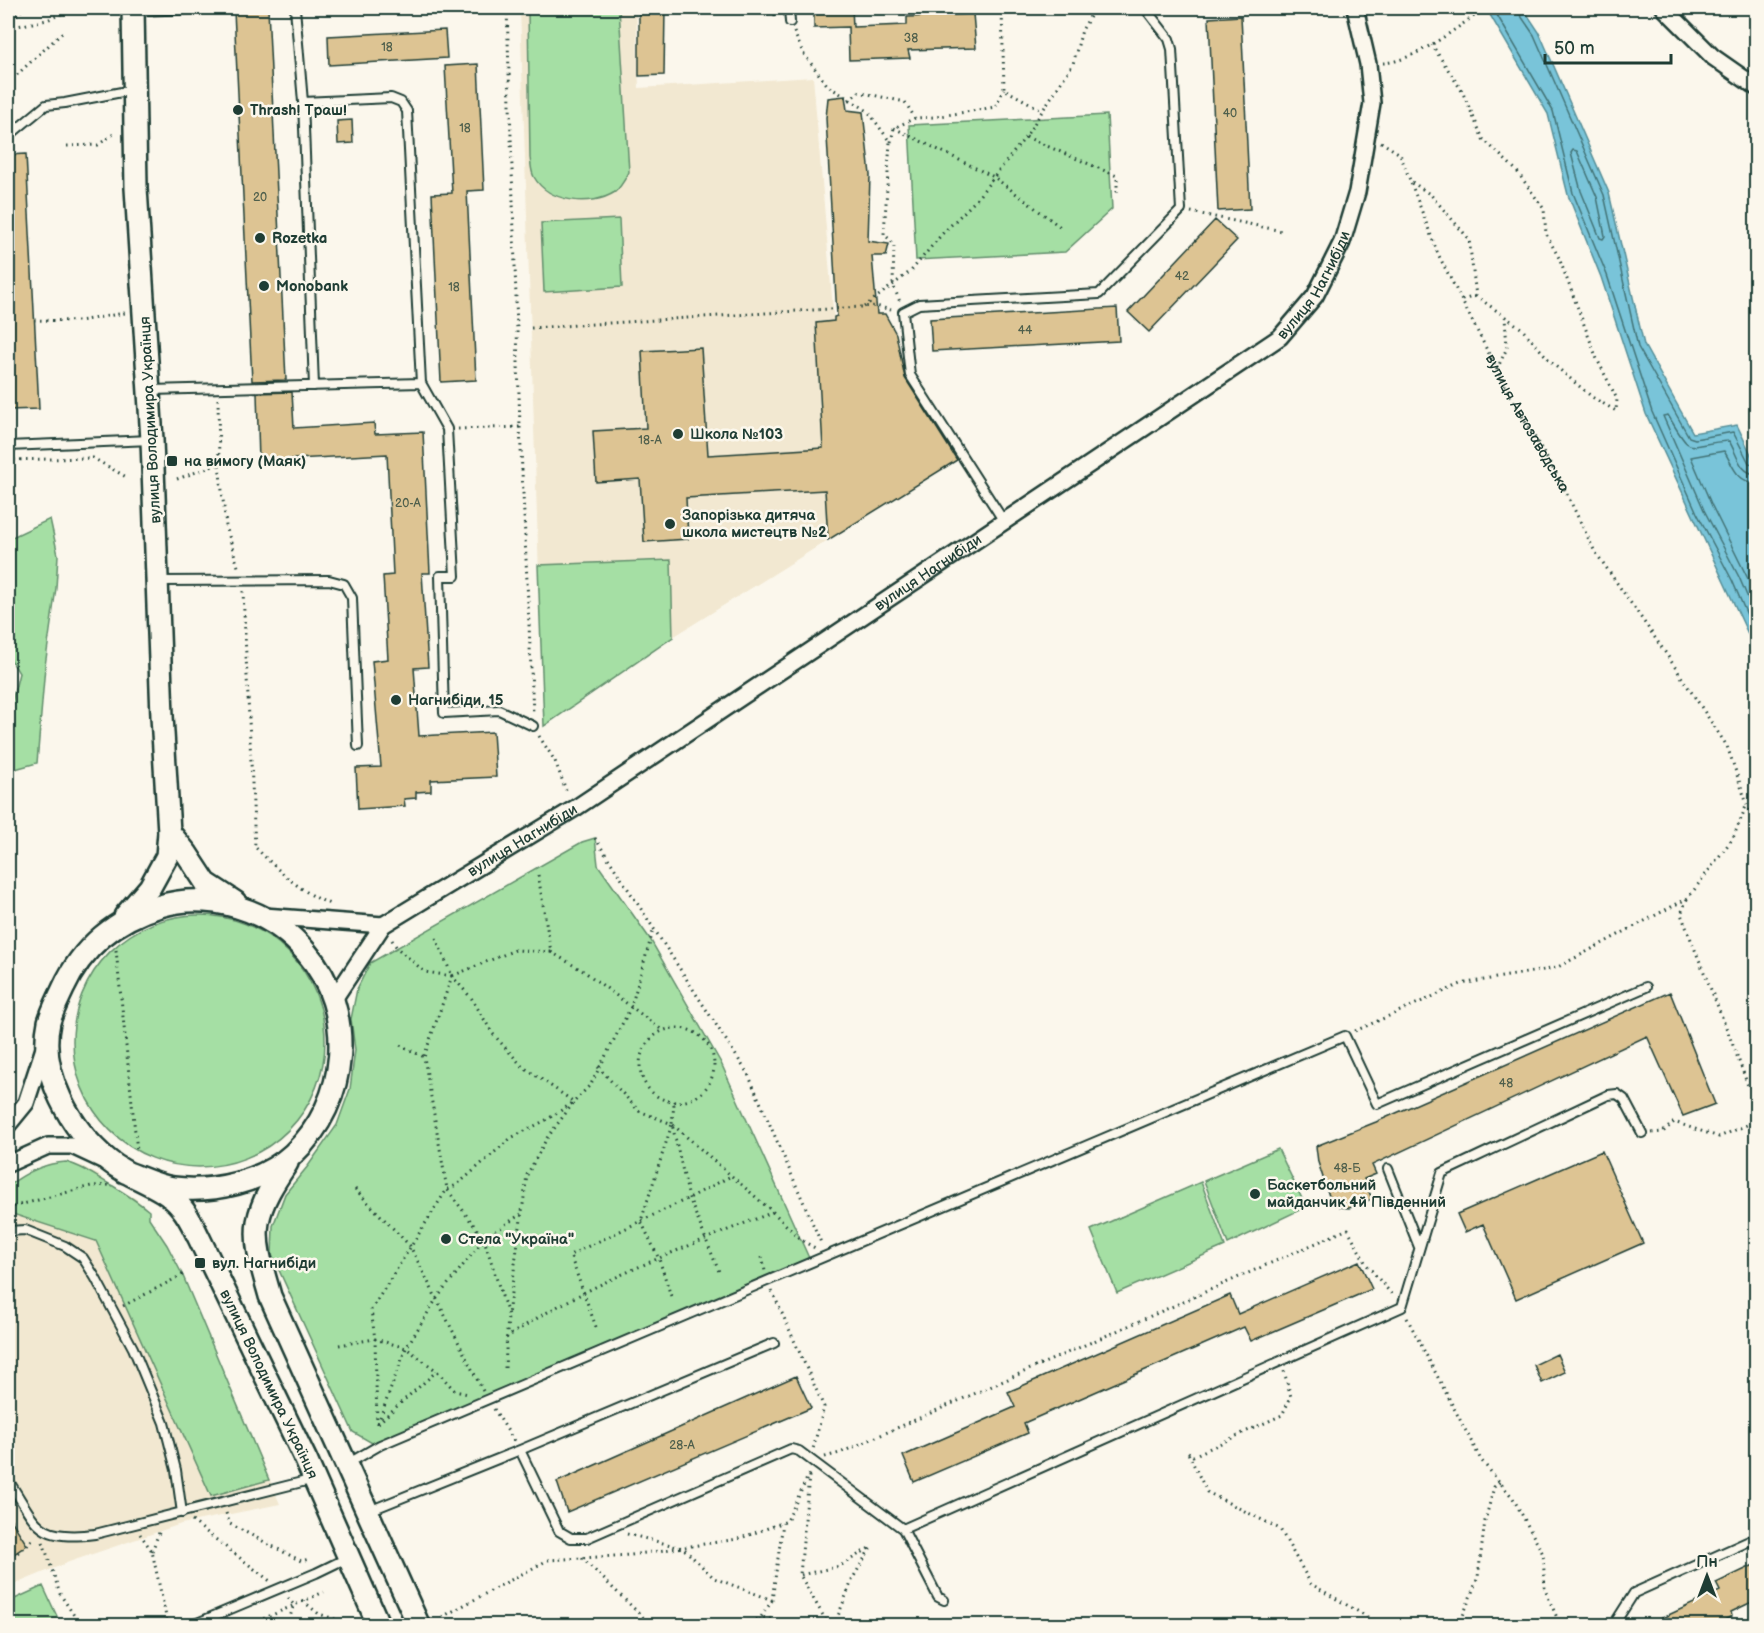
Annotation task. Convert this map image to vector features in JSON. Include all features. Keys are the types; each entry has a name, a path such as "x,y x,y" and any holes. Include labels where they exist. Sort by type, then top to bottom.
{"street":[{"path":"1355,8 1368,64 1372,103 1368,133"},
{"path":"1664,8 1713,57 1756,87"},
{"name":"вулиця Володимира Українця","path":"116,935 150,887 167,856 169,832 150,390 136,188 133,9"},
{"name":"вулиця Нагнибіди","path":"334,999 383,924 577,807 1003,520 1280,337 1315,296 1342,242 1357,192 1368,133"},
{"name":"вулиця Володимира Українця","path":"169,832 206,884 226,898 262,916 293,937 317,966 334,999 341,1036 339,1074 326,1109 306,1141 291,1156 269,1189 258,1223 260,1257 270,1296 419,1626"},
{"name":"вулиця Володимира Українця","path":"262,916 232,905 201,900 170,903 139,912 116,935 88,948 70,974 50,1020 47,1036 51,1070 71,1119 88,1142 110,1162 117,1178 162,1192 181,1207 199,1238 314,1479 379,1626"},
{"path":"262,916 383,924"},
{"path":"8,1125 26,1103 47,1036"},
{"path":"8,1164 48,1146 72,1146 117,1178"},
{"name":"вулиця Володимира Українця","path":"117,1178 170,1188 198,1190 235,1184 265,1173 291,1156"}],"lane":[{"path":"133,9 225,8"},
{"path":"296,8 303,102 314,386"},
{"path":"789,8 790,22"},
{"path":"1003,520 910,375 903,312 919,304 1099,294 1180,210 1172,49 1169,39 1145,8"},
{"path":"8,135 46,105 65,104 134,90"},
{"path":"303,102 391,98 401,102 407,111 421,383 447,429 455,576 440,576 444,713 499,710 533,726"},
{"path":"150,390 421,383"},
{"path":"8,446 152,440"},
{"path":"157,581 329,580 344,584 352,598 358,746"},
{"path":"347,1464 380,1445 1346,1036 1377,1104 1646,987"},
{"path":"903,1529 1402,1307 1442,1173 1608,1095 1617,1094 1623,1099 1642,1133"},
{"path":"1388,1169 1419,1247"},
{"path":"8,1231 25,1230 65,1246 83,1258 133,1348 164,1423 176,1470 182,1513"},
{"path":"368,1511 774,1343"},
{"path":"520,1450 559,1531 572,1538 587,1538 782,1451 791,1449 799,1451 903,1529 938,1597 944,1600"},
{"path":"8,1480 39,1526 50,1533 72,1537 134,1525 314,1479"},
{"path":"1612,1626 1634,1593 1756,1538"},
{"path":"190,1626 349,1557"}],"path":[{"path":"8,9 21,8"},
{"path":"8,26 21,8"},
{"path":"507,8 520,427 533,726 555,761 566,790"},
{"path":"757,8 790,22 803,53 828,86 868,111 890,145"},
{"path":"894,128 915,118 995,107 1004,89 1002,8"},
{"path":"864,307 911,271 942,234 975,201 1026,137 1072,64 1082,30 1095,8"},
{"path":"1465,8 1473,16"},
{"path":"1368,64 1392,62 1432,45 1486,8"},
{"path":"8,26 47,20 61,14"},
{"path":"8,82 62,33"},
{"path":"1410,181 1431,195 1469,239 1476,296 1521,328 1553,364 1592,397 1616,411 1617,399 1597,359 1559,258 1546,234 1544,210 1516,170 1483,139 1462,91 1432,45"},
{"path":"1004,89 1042,110"},
{"path":"849,100 859,92 905,102 915,118"},
{"path":"894,128 890,145 884,234 894,244 893,285 903,312"},
{"path":"894,128 994,177 1064,230"},
{"path":"67,146 98,145 115,133"},
{"name":"вулиця Автозаводська","path":"1368,133 1400,154 1438,254 1497,369 1562,484 1594,550 1727,746 1746,804 1756,824"},
{"path":"1026,137 1118,176 1117,196"},
{"path":"1180,210 1282,231"},
{"path":"1462,300 1476,296"},
{"path":"531,328 876,306 903,312"},
{"path":"34,320 79,321 145,310"},
{"path":"1497,369 1507,348 1505,317"},
{"path":"218,388 219,464 226,525 242,581 255,847 276,868 312,897 332,905"},
{"path":"447,429 520,427"},
{"path":"8,460 93,458 128,478"},
{"path":"177,479 219,464"},
{"path":"1746,804 1733,838 1688,898 1681,914 1720,1017 1736,1049 1756,1109"},
{"path":"596,838 748,1074 826,1255"},
{"path":"538,875 551,952"},
{"path":"1346,1036 1461,984 1556,968 1688,898"},
{"path":"383,924 397,948 424,972 452,976 515,950 551,952 585,972 662,1030"},
{"path":"505,1368 508,1315 527,1175 547,1138 574,1102 591,1084 631,1007 654,928"},
{"path":"116,935 137,1151"},
{"path":"436,938 452,976 472,999 493,1034 522,1066 574,1102"},
{"path":"452,976 424,1057 447,1189 484,1239 508,1315"},
{"path":"674,1028 686,1029 698,1034 707,1042 714,1059 712,1077 707,1088 692,1099 674,1103 662,1100 651,1093 639,1072 639,1059 644,1047 662,1030 674,1028"},
{"path":"400,1045 424,1057"},
{"path":"598,1067 639,1111 672,1124 801,1240"},
{"path":"377,1424 375,1339 371,1310 410,1246 447,1189 457,1185 511,1138 548,1119 574,1102"},
{"path":"670,1296 659,1258 641,1221 672,1124 674,1103"},
{"path":"1642,1133 1664,1132 1674,1122 1719,1137 1756,1121"},
{"path":"672,1124 689,1198 720,1274"},
{"path":"596,1327 570,1255 731,1176"},
{"path":"8,1208 117,1178"},
{"path":"355,1189 410,1246 488,1399 520,1450"},
{"path":"506,1338 533,1319 584,1293 659,1258 772,1212"},
{"path":"377,1424 406,1348 437,1298 484,1239 521,1214"},
{"path":"442,1617 548,1560 631,1555 683,1548 738,1539 787,1521 813,1461 840,1453 1348,1229 1366,1264 1402,1307 1481,1460 1513,1498 1543,1554 1545,1590 1558,1620 1566,1626"},
{"path":"114,1311 186,1273"},
{"path":"339,1345 375,1339 406,1348 437,1371 455,1391 488,1399"},
{"path":"1282,1360 1291,1397 1282,1415 1193,1456 1187,1451 1207,1492 1280,1529 1311,1584 1383,1626"},
{"path":"377,1424 437,1371"},
{"path":"1459,1626 1478,1576 1485,1521 1494,1486 1500,1482"},
{"path":"222,1503 230,1524 301,1560 309,1559"},
{"path":"182,1513 280,1588 294,1605"},
{"path":"152,1551 165,1517"},
{"path":"758,1626 772,1600 783,1522"},
{"path":"134,1525 152,1551 168,1626"},
{"path":"8,1560 29,1545 39,1526"},
{"path":"39,1526 60,1594 81,1626"},
{"path":"608,1529 683,1548 714,1578 772,1600"},
{"path":"829,1626 800,1575 840,1566 871,1547 853,1578 834,1626"},
{"path":"582,1558 652,1626"},
{"path":"247,1626 324,1592"},
{"path":"303,1601 319,1614 338,1620"},
{"path":"287,1626 294,1605"},
{"path":"746,1626 761,1617 805,1626"}],"shaded area":[{"name":"Школа №103","path":"520,8 636,8 639,88 813,77 834,321 817,323 828,540 673,637 544,726"},
{"path":"66,1162 82,1166 100,1176 110,1185 135,1198 149,1211 149,1218 167,1245 183,1276 280,1504 181,1524 69,1562 8,1587 8,1186 18,1178 50,1163"}],"green space":[{"path":"528,8 619,8 629,172 617,190 606,197 583,201 560,197 541,186 533,175 530,158"},
{"path":"1107,115 1112,209 1065,252 916,260 909,125"},
{"path":"619,219 622,287 544,292 541,223"},
{"path":"50,519 58,555 37,763 8,771 8,718 19,673 8,655 8,539"},
{"path":"671,560 673,637 544,726 538,565"},
{"path":"595,838 598,865 650,939 721,1063 809,1258 488,1399 372,1443 353,1432 272,1255 273,1226 285,1194 337,1125 350,1089 355,1050 351,1019 357,989 370,963 582,842"},
{"path":"187,915 211,915 236,920 259,930 279,943 297,961 310,981 320,1004 325,1041 323,1066 316,1089 297,1121 279,1139 259,1152 236,1162 211,1167 187,1167 162,1162 139,1152 119,1139 101,1121 88,1101 78,1078 73,1053 73,1029 78,1004 88,981 101,961 119,943 139,930 162,920"},
{"name":"Баскетбольний майданчик 4й Південний","path":"1278,1149 1306,1207 1228,1244 1204,1181"},
{"path":"66,1162 90,1172 149,1211 149,1218 167,1245 183,1276 269,1480 211,1496 96,1241 10,1213 8,1215 8,1186 35,1170 50,1164"},
{"path":"1201,1182 1225,1246 1117,1293 1091,1230"},
{"path":"43,1586 61,1625 8,1625 8,1602"}],"water":[{"path":"1486,8 1523,8 1539,32 1609,193 1644,345 1693,433 1737,425 1756,465 1756,651 1646,414 1601,277 1568,195 1548,114"}],"building":[{"path":"639,8 665,8 664,75 639,76"},
{"path":"814,8 852,8 853,27 907,25 907,17 973,14 976,48 908,50 910,58 849,60 848,27 814,28"},
{"path":"268,9 286,380 252,381 234,11"},
{"path":"1241,16 1250,209 1218,211 1209,18"},
{"path":"445,30 447,58 329,65 328,36"},
{"path":"478,64 484,190 467,191 476,380 441,382 432,194 452,193 445,66"},
{"path":"845,96 847,110 863,112 870,175 868,241 889,244 886,256 872,256 877,314 885,314 896,334 905,378 957,460 828,540 825,490 686,498 688,539 644,542 640,479 596,482 593,431 646,428 642,351 701,348 708,455 823,448 816,323 834,321 834,317 837,316 826,118 828,98"},
{"path":"352,120 353,143 338,144 337,121"},
{"path":"26,154 39,409 8,410 8,155"},
{"path":"1215,220 1237,240 1149,332 1128,312"},
{"path":"1117,308 1119,341 932,351 930,319"},
{"path":"292,392 294,428 374,423 375,434 423,432 430,573 422,573 428,667 414,668 419,736 493,732 496,777 431,780 431,791 416,792 416,798 404,799 405,806 358,809 356,768 381,767 372,661 388,659 383,576 393,575 387,454 259,461 257,393"},
{"path":"1670,992 1715,1104 1683,1116 1647,1036 1372,1165 1376,1174 1364,1179 1372,1199 1349,1208 1340,1207 1329,1196 1318,1162 1316,1146 1376,1122"},
{"path":"1602,1151 1643,1243 1516,1299 1483,1224 1465,1232 1457,1214"},
{"path":"1359,1261 1372,1289 1251,1341 1244,1327 1024,1423 1028,1433 914,1482 903,1456 1015,1407 1008,1392 1230,1295 1238,1314"},
{"path":"1557,1354 1565,1372 1542,1383 1534,1365"},
{"path":"796,1376 811,1408 567,1512 557,1482"},
{"path":"8,1515 27,1545 8,1558"},
{"path":"1756,1564 1756,1600 1731,1612 1732,1616 1713,1626 1645,1626 1720,1591 1716,1583"}],"place":[{"name":"Thrash! Траш!","path":"238,110"},
{"name":"Rozetka","path":"260,238"},
{"name":"Monobank","path":"264,286"},
{"name":"Школа №103","path":"678,434"},
{"name":"на вимогу (Маяк)","path":"172,461"},
{"name":"Запорізька дитяча школа мистецтв №2","path":"670,524"},
{"name":"Нагнибіди, 15","path":"396,700"},
{"name":"Баскетбольний майданчик 4й Південний","path":"1255,1194"},
{"name":"Стела \"Україна\"","path":"446,1239"},
{"name":"вул. Нагнибіди","path":"200,1263"}]}
